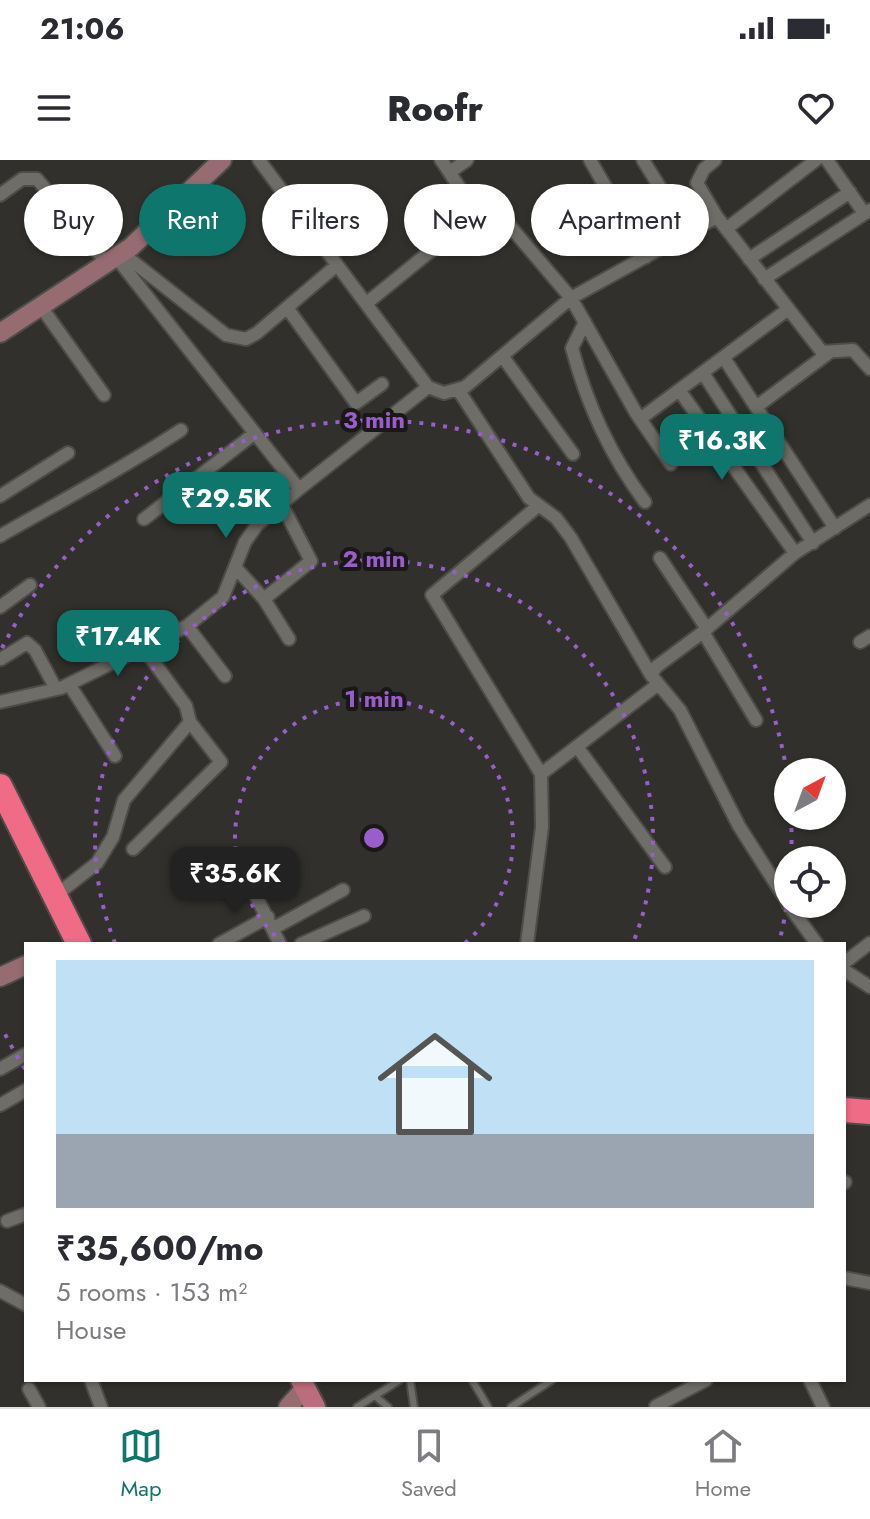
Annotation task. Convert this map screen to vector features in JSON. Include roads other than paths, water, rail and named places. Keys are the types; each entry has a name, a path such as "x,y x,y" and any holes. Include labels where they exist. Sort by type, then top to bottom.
{"highway":[{"path":"0,786 78,942"},
{"path":"0,811 65,942"},
{"path":"846,1110 870,1112"}],"main road":[{"path":"0,333 115,258 222,160"},
{"path":"0,977 24,966"}],"street":[{"path":"259,160 368,302 428,387 444,393 459,391 571,298 646,257 590,160"},
{"path":"441,160 460,184"},
{"path":"450,172 467,160"},
{"path":"643,160 658,184"},
{"path":"715,160 704,169 697,183 717,217 822,352 853,350 870,369"},
{"path":"726,229 816,160"},
{"path":"764,279 867,212 827,160"},
{"path":"0,195 22,179 37,179 115,258 299,489"},
{"path":"749,259 850,192"},
{"path":"709,221 717,217"},
{"path":"515,232 571,298 640,419 671,464"},
{"path":"368,302 424,256"},
{"path":"115,258 236,339 257,333 337,265"},
{"path":"42,308 104,395"},
{"path":"288,309 356,403 382,384"},
{"path":"640,419 787,310"},
{"path":"585,322 572,348 580,367 582,391 625,475 645,502"},
{"path":"756,407 830,352"},
{"path":"503,357 573,454"},
{"path":"724,358 835,528"},
{"path":"703,373 813,543"},
{"path":"0,702 69,684 187,626 223,597 250,534 281,503 428,387"},
{"path":"679,390 795,553"},
{"path":"459,391 512,475 538,506 556,518 571,538 654,680 680,710 739,826 774,882"},
{"path":"0,536 82,487 121,470 181,430"},
{"path":"144,519 255,433"},
{"path":"0,496 68,453"},
{"path":"264,599 311,561 281,503"},
{"path":"527,942 542,827 541,774 432,595 538,506"},
{"path":"541,774 578,748 654,680 656,667 705,631 795,553 868,511"},
{"path":"660,558 756,720"},
{"path":"235,567 264,599 289,639"},
{"path":"0,607 30,585"},
{"path":"187,626 225,676"},
{"path":"1,659 27,643 35,650 56,689"},
{"path":"133,849 219,766 219,757 190,722 186,706 142,646"},
{"path":"69,684 115,756"},
{"path":"55,896 97,863 113,837 124,800 190,722"},
{"path":"578,748 665,867"},
{"path":"244,872 279,942"},
{"path":"224,942 343,890"},
{"path":"306,942 364,916"},
{"path":"798,918 816,942"},
{"path":"846,961 870,943"},
{"path":"846,971 870,987"},
{"path":"0,1069 24,1055"},
{"path":"0,1105 24,1091"},
{"path":"7,1221 24,1215"},
{"path":"847,1284 870,1283"},
{"path":"0,1291 24,1304"},
{"path":"92,1382 101,1407"},
{"path":"656,1406 702,1382"},
{"path":"811,1382 822,1407"},
{"path":"29,1389 39,1407"}],"lane":[{"path":"357,1407 397,1382"},
{"path":"410,1382 414,1407"},
{"path":"473,1382 488,1407"},
{"path":"511,1407 549,1382"},
{"path":"375,1396 388,1407"}]}
